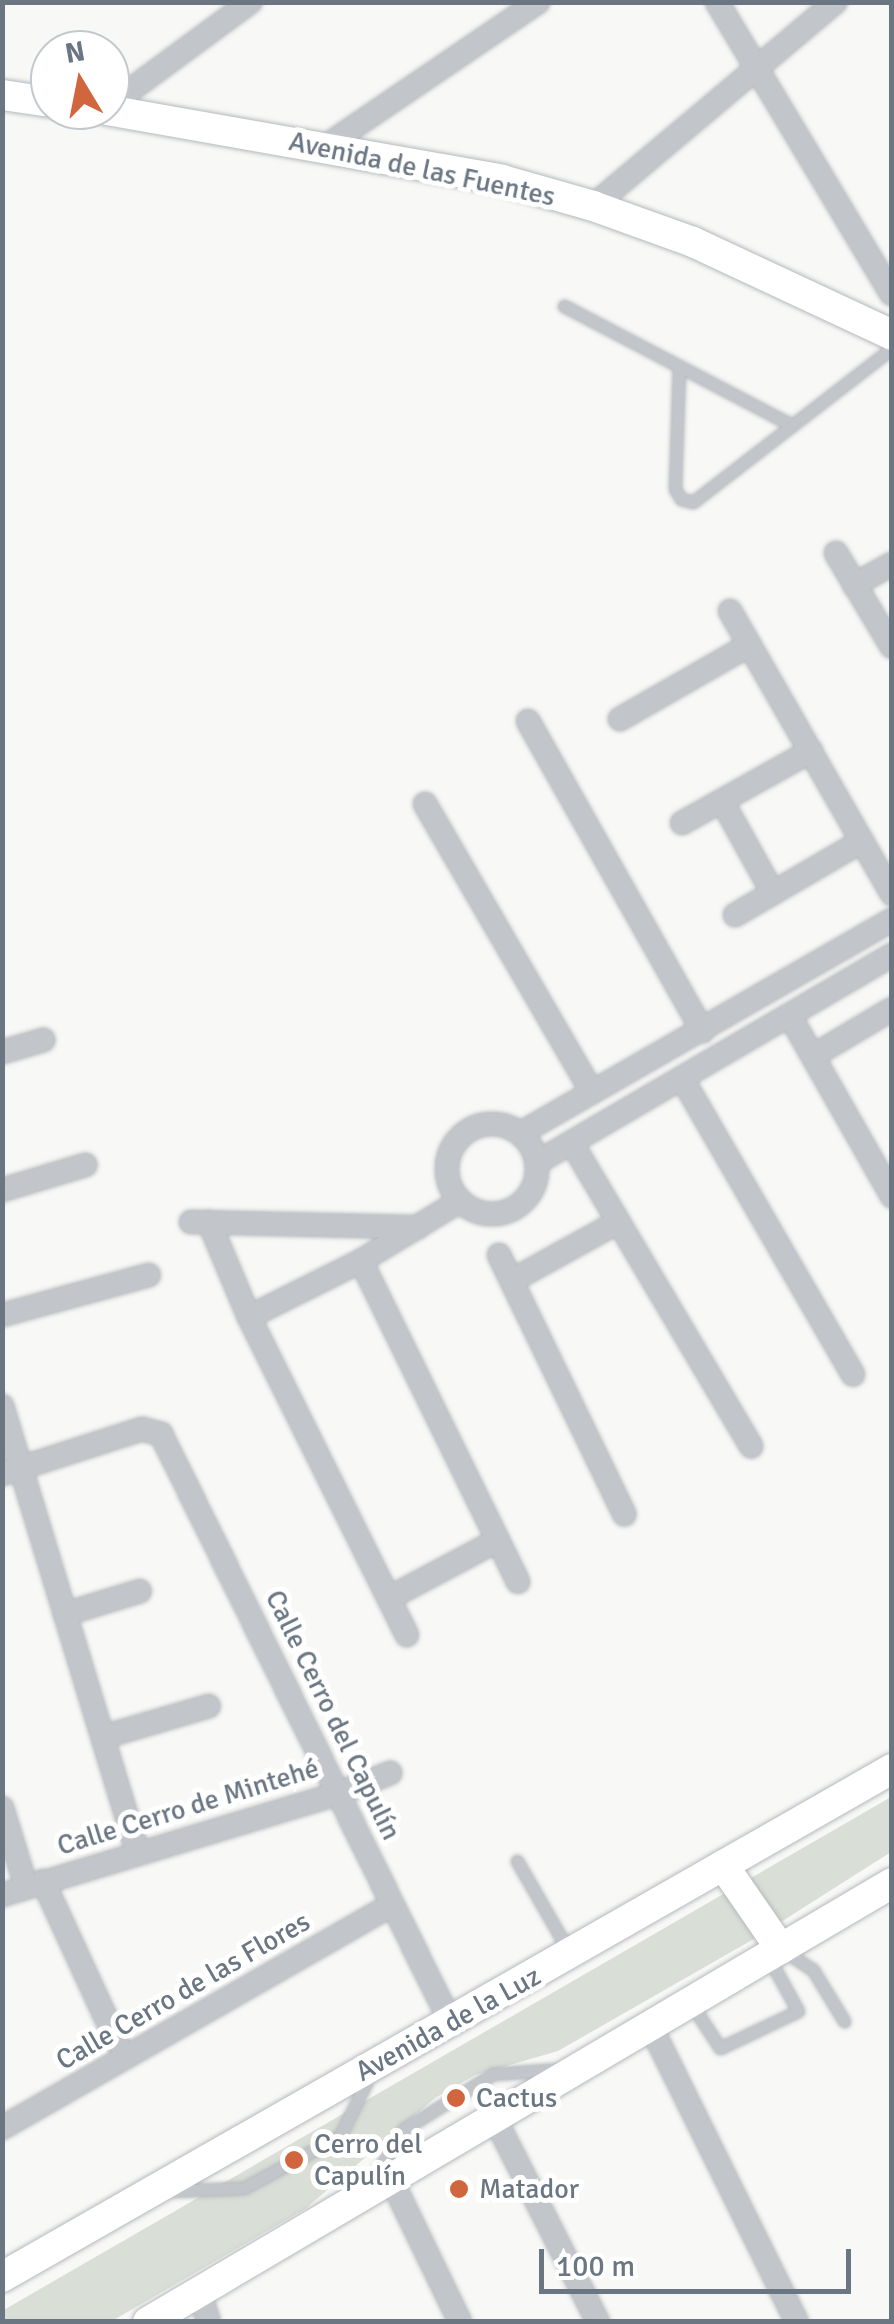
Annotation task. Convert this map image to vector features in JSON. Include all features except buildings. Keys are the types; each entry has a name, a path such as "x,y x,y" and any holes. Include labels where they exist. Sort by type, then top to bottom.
{"main road":[{"path":"2,96 30,100"},
{"name":"Avenida de las Fuentes","path":"130,112 502,180 593,206 693,242 892,335"},
{"name":"Avenida de la Luz","path":"2,2277 892,1769"},
{"path":"724,1865 774,1952"},
{"path":"148,2322 892,1883"}],"street":[{"path":"130,92 250,2"},
{"path":"323,148 538,2"},
{"path":"718,2 892,294"},
{"path":"593,206 835,2"},
{"path":"836,553 892,648"},
{"path":"854,585 892,564"},
{"path":"730,610 892,894"},
{"path":"620,720 750,645"},
{"path":"528,721 702,1031"},
{"path":"682,823 811,751"},
{"path":"722,801 773,893"},
{"path":"425,804 592,1092"},
{"path":"735,915 862,841"},
{"path":"521,1133 892,920"},
{"path":"538,1162 892,956"},
{"path":"813,1056 892,1009"},
{"path":"791,1018 892,1196"},
{"path":"2,1052 43,1040"},
{"path":"683,1080 853,1374"},
{"path":"490,1123 521,1133 538,1162 538,1178 530,1196 516,1208 499,1214 481,1213 460,1201 446,1174 448,1155 458,1139 490,1123"},
{"path":"573,1145 751,1446"},
{"path":"2,1190 85,1165"},
{"path":"249,1318 361,1261 460,1201"},
{"path":"407,1635 200,1222 418,1227"},
{"path":"513,1280 618,1222"},
{"path":"499,1255 624,1514"},
{"path":"361,1261 518,1582"},
{"path":"2,1315 149,1275"},
{"path":"2,1406 12,1472 65,1614 138,1854"},
{"name":"Calle Cerro del Capulín","path":"12,1472 142,1429 161,1434 451,2023"},
{"path":"389,1598 498,1540"},
{"path":"65,1614 140,1591"},
{"path":"103,1737 209,1706"},
{"name":"Calle Cerro de Mintehé","path":"2,1895 340,1793 390,1773"},
{"path":"2,1808 34,1884 117,2042"},
{"name":"Calle Cerro de las Flores","path":"2,2128 392,1906"},
{"path":"650,2025 797,2322"},
{"path":"494,2117 598,2322"},
{"path":"377,2184 453,2319"},
{"path":"199,2290 210,2322"}],"lane":[{"path":"564,306 792,426"},
{"path":"679,366 674,489 680,498 692,502 892,348"},
{"path":"517,1861 571,1955"},
{"path":"690,2002 720,2048 798,2011 774,1952"},
{"path":"774,1952 813,1970 844,2021"},
{"path":"153,2192 244,2188 340,2136 374,2066"},
{"path":"377,2184 404,2130 494,2074 576,2068"}],"shaded area":[{"path":"891,1797 891,1852 759,1936 558,2051 475,2075 435,2098 305,2209 112,2321 3,2321 2,2311"}],"place":[{"name":"Cactus","path":"456,2098"},
{"name":"Cerro del Capulín","path":"294,2160"},
{"name":"Matador","path":"459,2189"}]}
